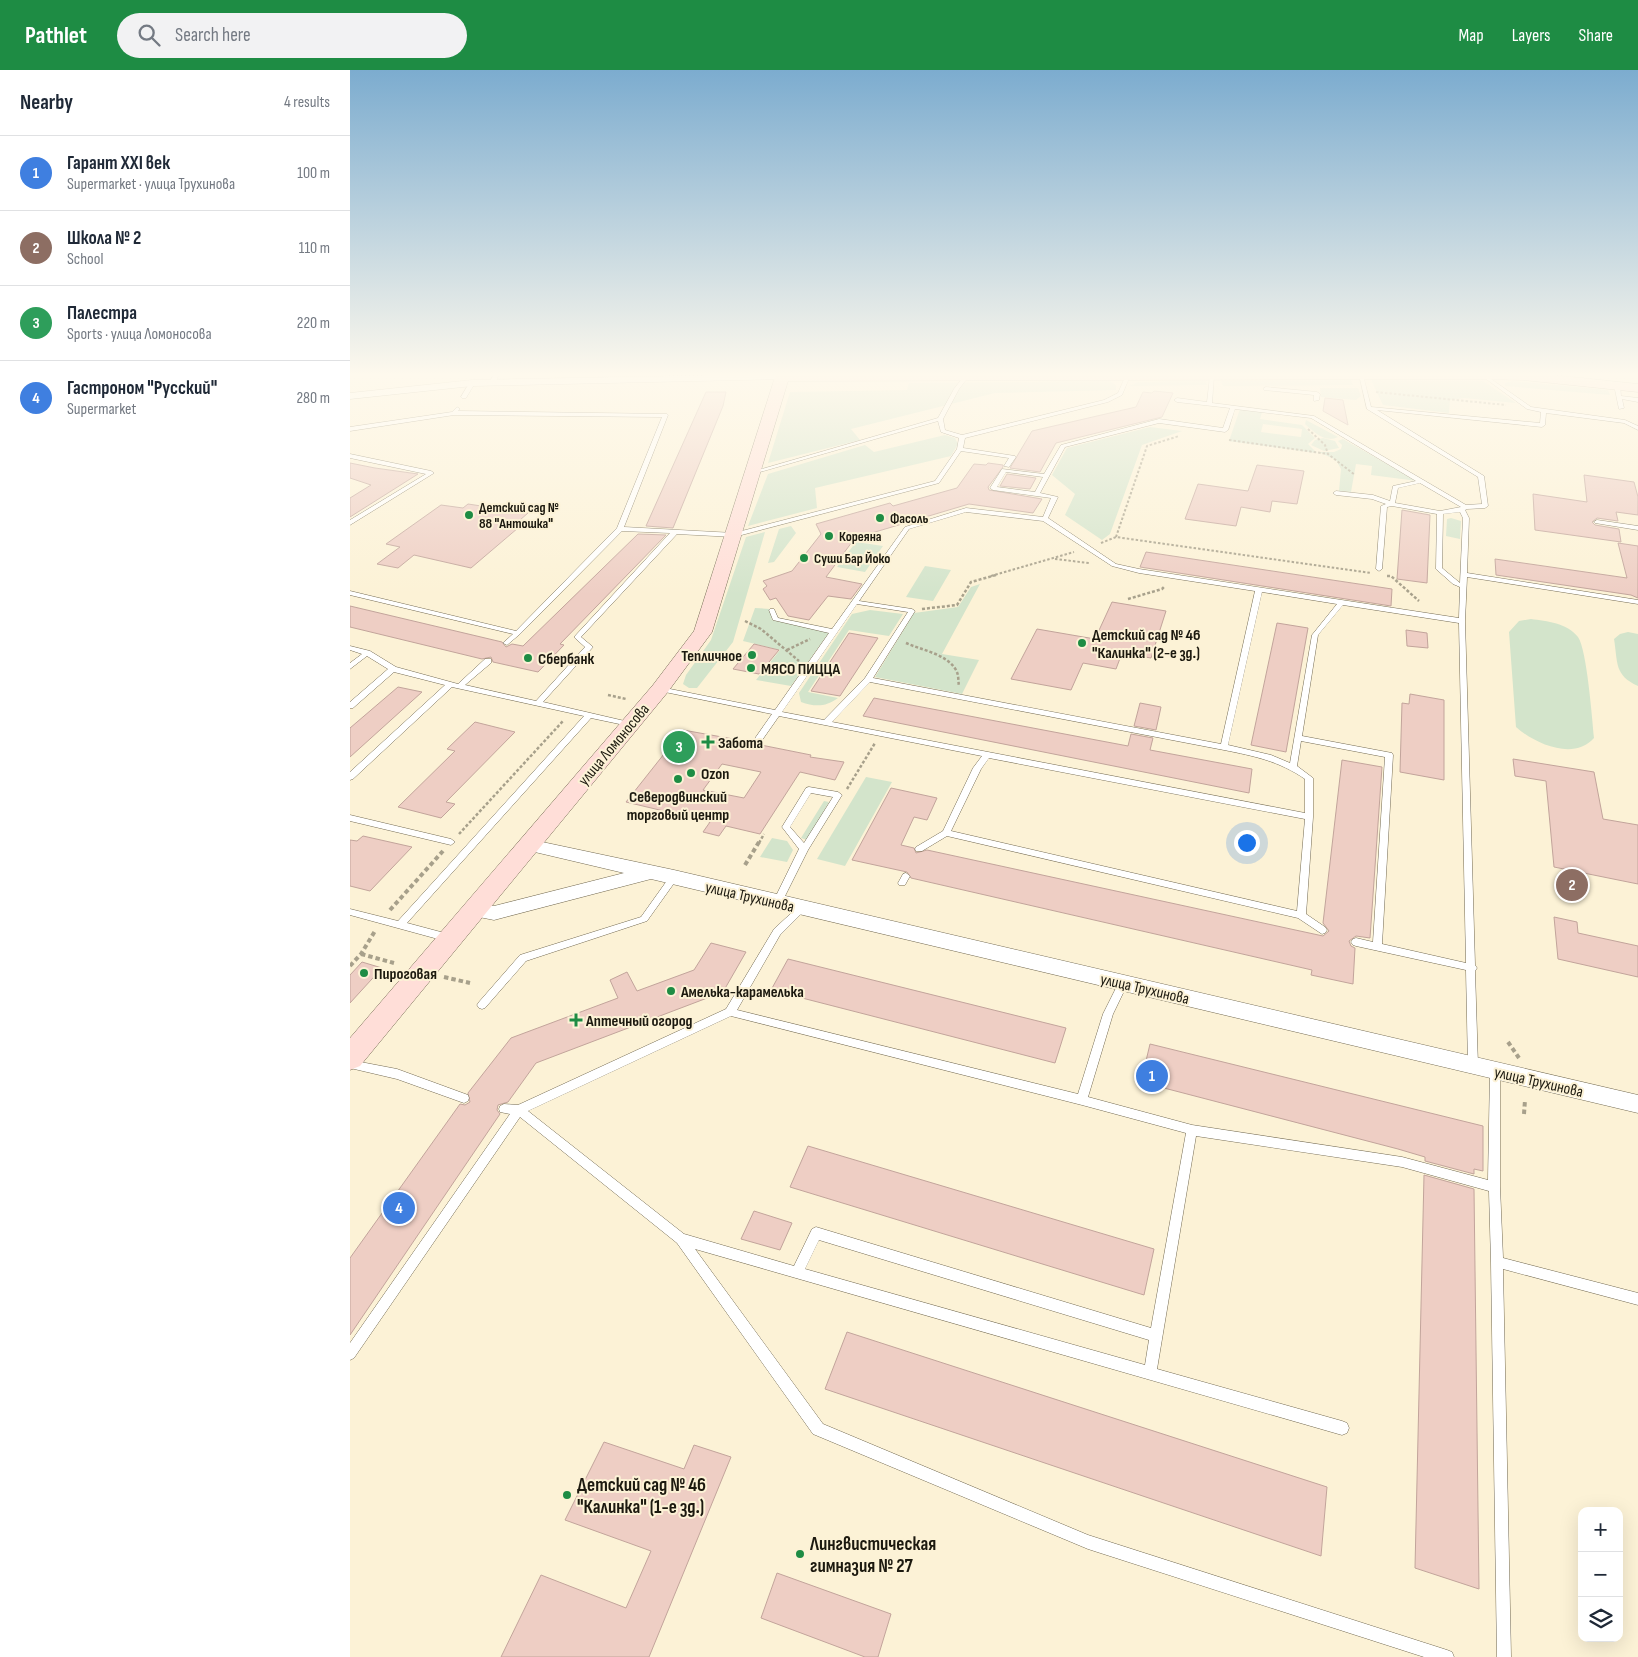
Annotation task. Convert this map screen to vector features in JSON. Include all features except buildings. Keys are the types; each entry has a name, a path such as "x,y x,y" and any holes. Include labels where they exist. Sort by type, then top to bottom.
{"street":[{"name":"улица Ломоносова","path":"350,1058 660,689 703,632 759,447"},
{"name":"улица Трухинова","path":"528,845 674,877 1638,1104"},
{"name":"улица Трухинова","path":"475,910 494,913 651,872"}],"lane":[{"path":"507,643 620,529 652,447"},
{"path":"751,473 844,447"},
{"path":"1037,494 1062,447"},
{"path":"1368,447 1463,508 1466,518 1462,622 1474,1066"},
{"path":"1336,493 1373,498 1392,504 1440,513 1485,506 1481,476 1433,447"},
{"path":"620,529 734,535 937,482 960,449 1012,457 993,488 1056,497 1045,519"},
{"path":"350,456 431,473 350,523"},
{"path":"1006,468 1046,476"},
{"path":"1392,504 1395,487 1422,481"},
{"path":"1380,572 1384,506 1392,504"},
{"path":"756,744 907,528 966,510 1045,519 1114,566 1462,622"},
{"path":"1440,513 1439,569 1455,582 1464,586"},
{"path":"1597,522 1638,528"},
{"path":"538,703 589,647 577,637 676,531"},
{"path":"1465,575 1638,602"},
{"path":"1224,747 1259,590"},
{"path":"350,593 518,633"},
{"path":"826,723 868,680 912,611 854,602"},
{"path":"1293,767 1315,635 1341,603"},
{"path":"772,610 775,619 834,632"},
{"path":"350,648 367,653 393,668 450,684 629,724"},
{"path":"350,667 367,653"},
{"path":"460,686 488,661"},
{"path":"350,706 393,668"},
{"path":"868,680 1224,747 1268,757 1293,767 1309,778 1309,817 1301,915"},
{"path":"350,778 450,684"},
{"path":"660,689 884,735 1309,817"},
{"path":"400,925 590,715"},
{"path":"1298,738 1389,755 1377,946"},
{"path":"919,849 946,833 977,768 987,754"},
{"path":"778,902 804,849 838,795 809,790 786,828 804,849"},
{"path":"350,818 451,842"},
{"path":"946,833 1301,915 1322,930"},
{"path":"482,1005 523,958 644,919 674,877"},
{"path":"350,1354 518,1110 730,1012 777,932 802,908"},
{"path":"350,912 450,939"},
{"path":"1356,942 1472,968"},
{"path":"1082,1100 1108,1014 1123,983"},
{"path":"730,1012 1082,1100 1192,1130 1402,1162 1494,1187"},
{"path":"350,1064 397,1074 464,1098"},
{"path":"1495,1071 1494,1187 1498,1262 1504,1657"},
{"path":"504,1108 518,1110 681,1239 818,1429 1088,1542 1448,1657"},
{"path":"1150,1372 1192,1130"},
{"path":"797,1273 816,1233 1156,1336"},
{"path":"681,1239 1342,1428"},
{"path":"1498,1262 1638,1299"}],"path":[{"path":"1147,447 1116,537 1371,574"},
{"path":"1326,447 1328,454 1355,475"},
{"path":"912,611 957,605 971,582 1089,548"},
{"path":"1054,559 1114,566"},
{"path":"1380,572 1390,576 1437,618"},
{"path":"1128,599 1162,589 1174,577"},
{"path":"745,621 761,629 809,669"},
{"path":"895,638 943,659 952,666 957,671 957,680 965,697"},
{"path":"608,695 626,699"},
{"path":"350,966 361,954 381,919 572,711"},
{"path":"838,795 846,790 873,745 884,735"},
{"path":"745,865 764,834"},
{"path":"361,954 394,963"},
{"path":"442,976 470,983"},
{"path":"1508,1042 1522,1062"},
{"path":"1524,1114 1525,1100"}],"green space":[{"path":"773,447 832,447 768,463"},
{"path":"858,447 868,447 874,452 895,447 956,447 951,456 815,488 817,508 748,526 768,474"},
{"path":"1141,447 1110,534 1102,540 1065,515 1075,494 1052,475 1067,448"},
{"path":"1273,447 1311,447 1317,453"},
{"path":"1315,447 1339,448 1324,451"},
{"path":"1341,447 1357,447 1417,481 1371,475 1372,466 1356,464 1351,492 1339,491 1341,469 1336,460 1319,452 1334,452"},
{"path":"1451,518 1461,521 1460,539 1446,536 1447,519"},
{"path":"791,526 796,533 774,562 768,563 779,529"},
{"path":"765,532 733,642 697,688 689,688 683,684 686,675 711,640 746,537"},
{"path":"856,542 883,546 865,572 837,567"},
{"path":"925,566 951,570 933,601 906,597"},
{"path":"980,584 942,654 979,660 962,694 875,677 914,613 958,607 971,587"},
{"path":"755,608 770,609 772,620 830,631 791,686 756,680 780,650 743,641"},
{"path":"870,610 903,614 889,636 849,630 808,692 838,698 820,705 801,702 799,693 852,614"},
{"path":"1531,619 1563,626 1578,637 1584,655 1589,685 1594,738 1586,745 1566,749 1555,748 1533,739 1516,727 1509,632 1519,621"},
{"path":"1628,632 1638,634 1638,686 1630,682 1621,673 1617,662 1614,639 1620,634"},
{"path":"866,777 892,782 845,866 817,859"},
{"path":"824,801 829,802 807,840 801,838"},
{"path":"772,838 787,841 793,850 787,862 760,857"}],"place":[{"name":"Детский сад № 88 \"Антошка\"","path":"469,515"},
{"name":"Фасоль","path":"880,518"},
{"name":"Кореяна","path":"829,536"},
{"name":"Суши Бар Йоко","path":"804,558"},
{"name":"Детский сад № 46 \"Калинка\" (2-е зд.)","path":"1082,643"},
{"name":"Тепличное","path":"752,655"},
{"name":"Сбербанк","path":"528,658"},
{"name":"МЯСО ПИЦЦА","path":"751,668"},
{"name":"Забота","path":"708,742"},
{"name":"Палестра","path":"679,747"},
{"name":"Ozon","path":"691,773"},
{"name":"Северодвинский торговый центр","path":"678,779"},
{"name":"Школа № 2","path":"1572,885"},
{"name":"Пироговая","path":"364,973"},
{"name":"Амелька-карамелька","path":"671,991"},
{"name":"Аптечный огород","path":"576,1020"},
{"name":"Гарант XXI век","path":"1152,1076"},
{"name":"Гастроном \"Русский\"","path":"399,1208"},
{"name":"Детский сад № 46 \"Калинка\" (1-е зд.)","path":"567,1495"},
{"name":"Лингвистическая гимназия № 27","path":"800,1554"}]}
